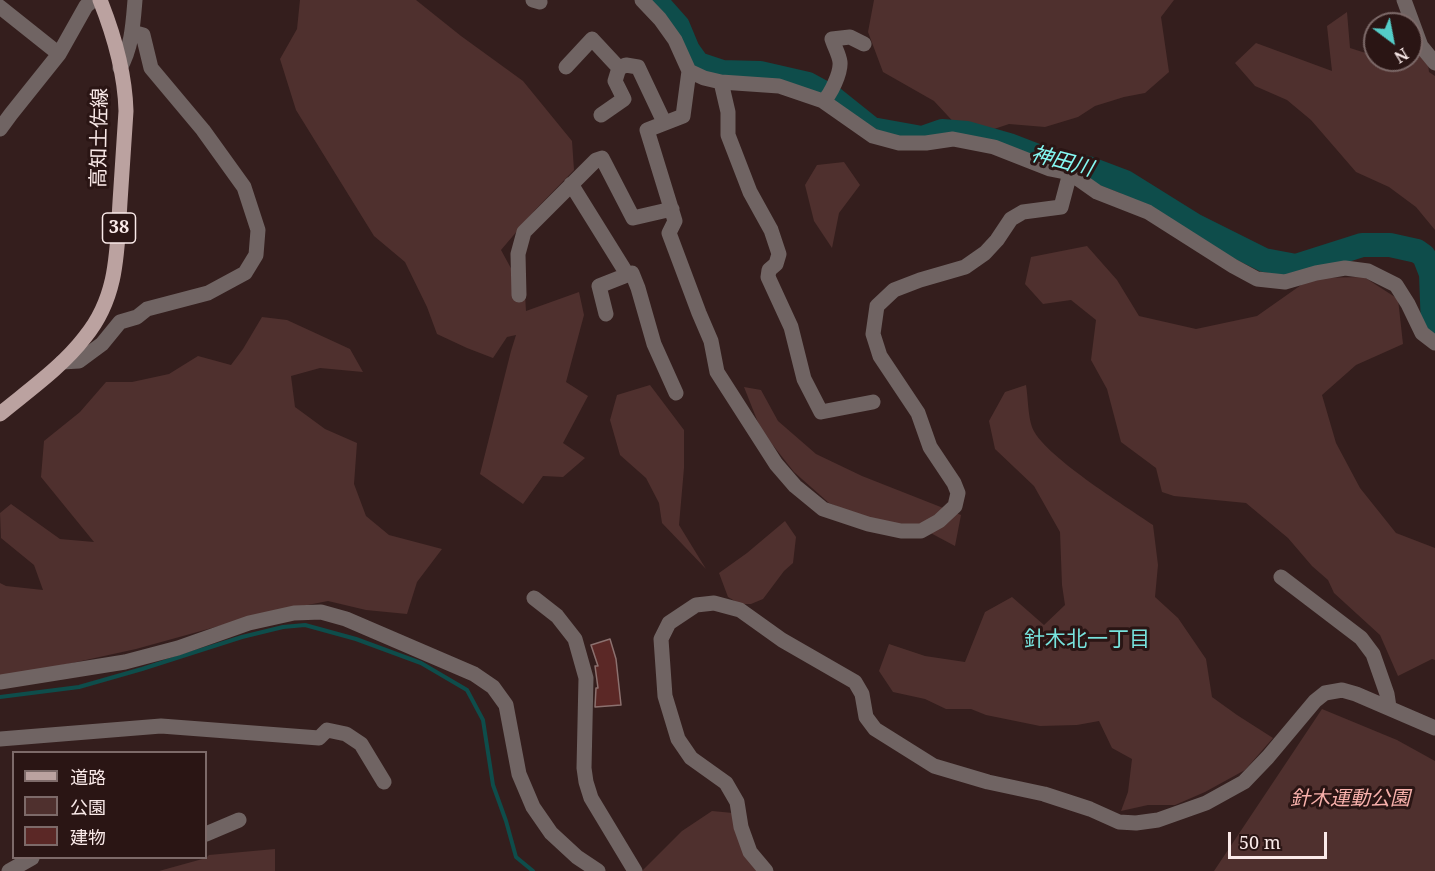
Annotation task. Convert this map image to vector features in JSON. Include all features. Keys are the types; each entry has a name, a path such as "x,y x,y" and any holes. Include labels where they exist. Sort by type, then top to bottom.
{"main road":[{"name":"高知土佐線","path":"0,414 62,362 86,337 109,295 117,262 126,111 125,88 113,37 100,0"}],"street":[{"path":"0,129 59,54 86,6 93,0"},
{"path":"120,68 127,57 135,0"},
{"path":"642,0 675,40 689,71 683,116 647,129 675,221 669,233 711,341 717,372 776,464 795,486 824,509 868,524 901,531 921,531 939,521 955,506 958,493 954,483 930,447 918,413 880,356 873,334 877,306 894,290 965,267 985,253 1011,219 1023,212 1061,207 1070,173"},
{"path":"1404,0 1421,46 1435,63"},
{"path":"0,7 59,54"},
{"path":"62,362 79,361 102,344 120,322 137,317 147,309 208,293 245,273 256,255 258,230 244,187 152,68 143,35 132,32"},
{"path":"823,101 827,98 838,77 840,62 832,39 850,37 864,44"},
{"path":"566,67 592,39 619,68"},
{"path":"601,115 624,99 615,81 619,68 626,65 638,67 664,122"},
{"path":"689,71 721,82 779,86 823,101 873,136 900,143 926,143 953,139 994,147 1050,169 1070,173 1097,192 1148,212 1257,279 1285,282 1345,268 1368,271 1396,285 1422,333 1435,343"},
{"path":"721,82 728,112 728,135 750,192 771,230 779,254 776,264 769,270 768,277 791,327 804,379 821,412 873,402"},
{"path":"519,295 518,254 524,232 596,160 602,158 633,218 672,208"},
{"path":"571,184 627,274"},
{"path":"606,314 599,286 632,273 654,344 676,393"},
{"path":"1281,577 1361,638 1373,654 1387,694 1389,707"},
{"path":"534,598 557,616 575,639 586,678 584,768 586,782 591,798 635,871"},
{"path":"766,871 750,852 741,827 737,802 726,783 691,758 678,739 665,696 661,639 669,623 696,605 714,603 740,610 782,640 855,682 862,694 866,717 875,729 934,766 988,782 1044,794 1090,809 1119,822 1136,823 1158,820 1206,803 1245,782 1268,758 1315,700 1325,693 1342,690 1356,694 1435,728"},
{"path":"0,682 125,662 178,648 249,623 294,613 321,612 346,619 474,674 493,687 506,705 519,774 533,807 551,833 576,857 598,871"},
{"path":"0,739 161,726 319,738 327,730 346,734 361,744 384,782"},
{"path":"207,834 239,820"},
{"path":"0,860 9,863 12,869 30,859"}],"green space":[{"path":"300,0 416,0 523,81 572,141 574,170 535,210 501,250 525,294 526,311 579,292 584,315 566,382 588,396 563,443 585,458 563,477 543,476 523,504 480,474 516,335 507,337 493,358 437,334 427,307 405,262 374,236 296,110 280,59 297,29"},
{"path":"874,0 1174,0 1161,17 1169,72 1145,93 1095,106 1078,117 1045,127 1009,124 994,129 961,130 934,101 883,72 868,32"},
{"path":"1347,12 1350,48 1363,52 1363,72 1423,72 1423,47 1426,48 1429,72 1435,76 1435,230 1416,207 1389,187 1356,172 1311,120 1287,100 1255,86 1235,63 1256,43 1332,71 1327,26"},
{"path":"844,162 860,185 839,213 832,248 814,221 805,185 817,165"},
{"path":"1087,246 1117,280 1139,316 1196,329 1257,316 1311,278 1364,277 1398,299 1403,344 1356,365 1322,395 1336,443 1360,488 1396,533 1435,548 1435,660 1432,659 1398,676 1380,635 1334,593 1328,580 1312,566 1288,538 1246,503 1174,496 1162,492 1156,468 1121,442 1107,389 1091,360 1096,320 1071,300 1043,304 1025,284 1031,257"},
{"path":"262,317 287,320 350,349 363,372 320,368 291,376 295,407 325,429 357,443 354,484 366,516 389,535 442,549 417,582 407,614 366,610 328,601 277,611 136,649 0,677 0,583 6,586 43,590 34,565 1,538 0,513 11,504 60,539 94,542 41,477 44,441 80,412 106,382 132,382 169,374 198,356 231,365"},
{"path":"650,385 684,430 684,468 679,525 706,569 662,523 659,503 646,478 620,455 610,420 617,395"},
{"path":"1026,385 1031,423 1039,438 1067,465 1153,525 1158,565 1155,597 1178,618 1206,659 1212,697 1273,738 1245,770 1175,805 1148,805 1121,811 1128,792 1132,759 1112,748 1099,721 1077,725 1040,726 986,715 971,709 946,709 925,699 893,692 879,671 889,644 925,656 965,662 985,612 1012,597 1044,625 1065,605 1060,532 1034,486 995,449 989,421 1005,392"},
{"path":"744,387 761,390 778,421 816,454 862,476 961,515 955,546 923,529 870,520 829,503 794,472 761,430"},
{"path":"785,521 796,537 793,563 763,599 751,604 740,604 728,597 719,573"},
{"name":"針木運動公園","path":"1322,709 1397,740 1435,761 1435,871 1214,871"},
{"path":"712,811 733,813 757,871 642,871 682,831"},
{"path":"275,849 275,871 159,871 207,859 209,855"}],"building":[{"path":"610,639 616,659 621,705 595,707 596,688 598,688 595,666 598,666 591,645"}],"waterway":[{"name":"神田川","path":"655,0 678,26 688,50 698,64 722,72 760,73 808,84 832,97 872,129 922,138 942,131 967,133 1009,145 1053,162 1088,168 1125,182 1194,225 1264,260 1296,266 1362,245 1390,245 1417,251 1424,256 1431,274 1433,327"},
{"path":"0,697 79,687 242,637 283,627 305,625 356,639 421,663 467,690 483,720 493,785 516,857 533,871"}],"district":[{"name":"針木北一丁目","path":"1087,640"}]}
